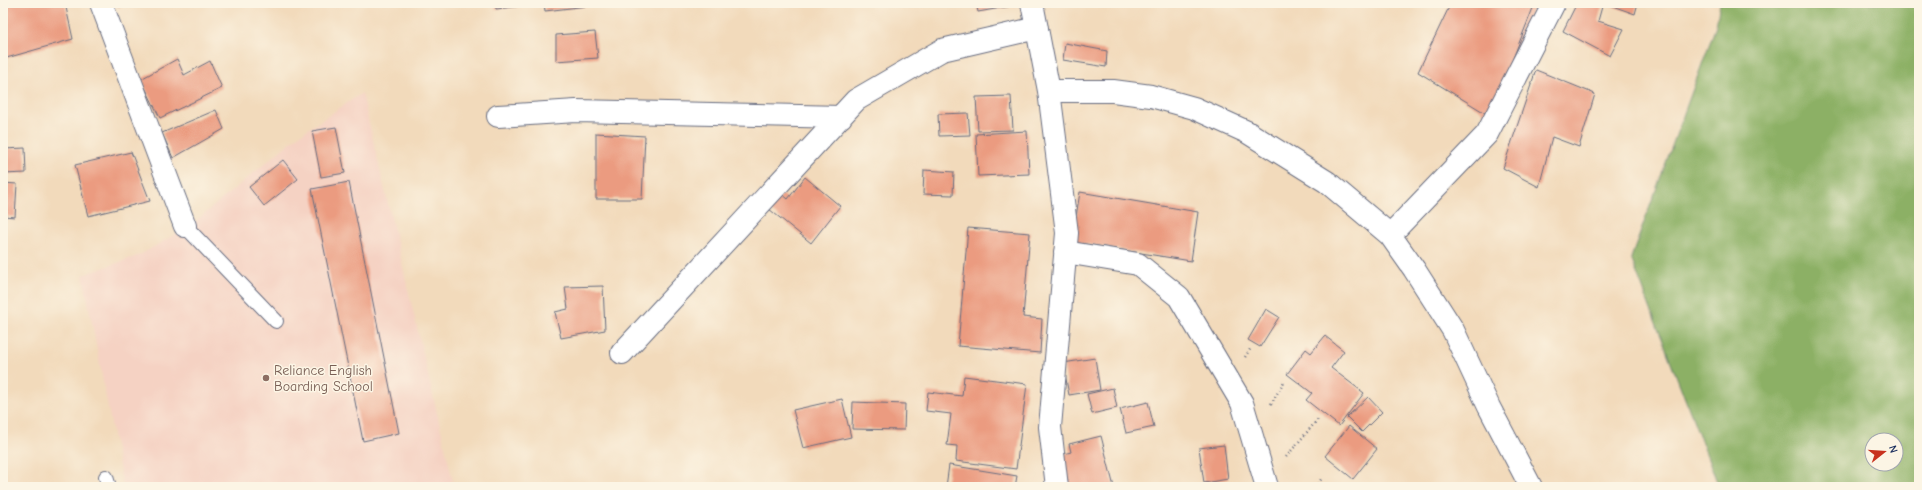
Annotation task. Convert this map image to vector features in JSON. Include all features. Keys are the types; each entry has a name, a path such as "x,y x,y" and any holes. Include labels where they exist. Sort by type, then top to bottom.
{"street":[{"path":"100,3 185,226"},
{"path":"1032,3 1049,90 1067,233 1050,427 1057,487"},
{"path":"1390,235 1487,134 1554,3"},
{"path":"622,353 856,100 942,50 1037,28"},
{"path":"1049,90 1113,91 1151,96 1194,108 1247,132 1327,182 1390,235 1414,269 1453,330 1489,407 1531,487"},
{"path":"498,116 576,111 841,117"},
{"path":"1065,252 1138,264 1179,297 1242,403 1266,484"}],"lane":[{"path":"185,226 276,321"}],"path":[{"path":"1266,484 1319,418"},
{"path":"1316,487 1322,478"}],"shaded area":[{"name":"Reliance English Boarding School","path":"362,93 453,481 441,487 123,487 83,275 140,255 191,225 298,136"}],"green space":[{"path":"1720,3 1919,3 1919,487 1719,487 1631,258 1716,26"}],"building":[{"path":"65,3 73,39 3,59 3,4"},
{"path":"117,3 128,3 119,7"},
{"path":"495,3 522,3 522,6 496,9"},
{"path":"544,3 604,3 604,4 545,11"},
{"path":"976,3 1017,3 1018,5 978,12"},
{"path":"1451,3 1535,3 1490,116 1418,72"},
{"path":"1577,3 1603,3 1598,21 1624,29 1610,56 1563,31"},
{"path":"1604,3 1638,3 1635,14"},
{"path":"595,32 598,58 556,61 556,35"},
{"path":"1065,43 1107,51 1106,67 1063,60"},
{"path":"177,59 184,75 210,61 222,88 160,118 141,79"},
{"path":"1536,70 1595,94 1579,147 1552,137 1539,187 1503,168"},
{"path":"1011,96 1013,130 978,131 976,97"},
{"path":"216,110 224,129 173,158 162,133"},
{"path":"968,113 970,135 939,136 938,114"},
{"path":"336,127 345,173 321,177 312,131"},
{"path":"1027,131 1029,174 978,176 976,134"},
{"path":"596,133 645,136 642,199 596,199"},
{"path":"25,148 26,173 3,174 3,149"},
{"path":"131,152 150,201 88,216 75,165"},
{"path":"283,160 298,179 264,206 249,187"},
{"path":"924,170 954,172 953,195 923,194"},
{"path":"805,177 840,206 811,243 769,209 782,194 788,199"},
{"path":"349,182 399,433 363,441 312,189"},
{"path":"3,183 17,184 15,217 3,216"},
{"path":"1080,192 1198,212 1191,261 1072,242"},
{"path":"968,228 1030,233 1023,317 1042,319 1040,353 958,346"},
{"path":"603,286 605,330 561,338 555,312 568,309 565,287"},
{"path":"1266,309 1279,317 1260,347 1248,340"},
{"path":"1325,336 1344,351 1331,368 1364,393 1339,426 1306,400 1312,393 1287,374 1306,349 1311,353"},
{"path":"1095,358 1100,390 1069,395 1063,363"},
{"path":"964,376 1027,384 1016,469 956,461 957,446 947,445 951,414 926,411 928,392 962,396"},
{"path":"1113,388 1117,408 1092,414 1087,394"},
{"path":"1368,397 1382,412 1362,432 1347,417"},
{"path":"842,399 851,437 803,448 793,410"},
{"path":"853,402 905,404 904,430 852,429"},
{"path":"1148,402 1154,427 1126,433 1120,409"},
{"path":"1349,426 1377,449 1353,479 1325,456"},
{"path":"1101,436 1114,487 1068,487 1060,455 1071,452 1069,444"},
{"path":"1224,445 1228,479 1204,483 1199,448"},
{"path":"949,465 1017,476 1015,487 946,487"}],"place":[{"name":"Reliance English Boarding School","path":"266,378"}]}
